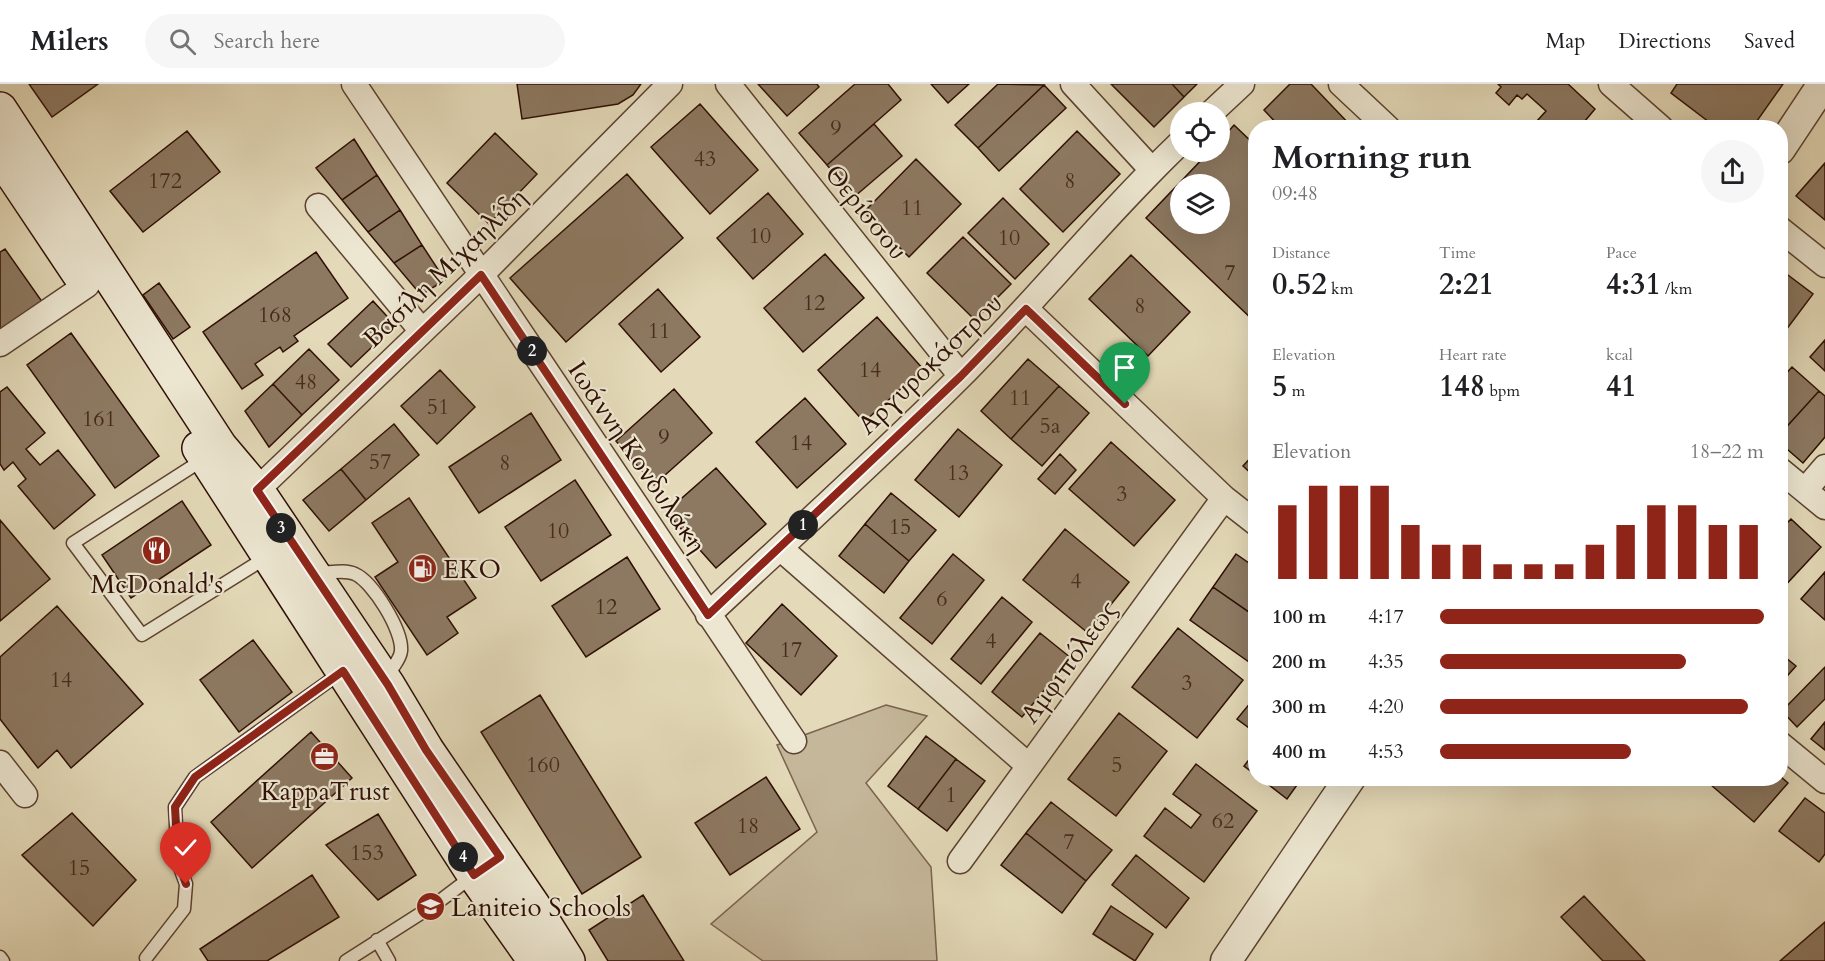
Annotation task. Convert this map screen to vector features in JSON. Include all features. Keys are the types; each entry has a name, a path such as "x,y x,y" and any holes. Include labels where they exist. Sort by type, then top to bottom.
{"main road":[{"path":"0,109 220,446 257,490 388,685 426,750 535,961"},
{"path":"0,156 205,458 343,671 487,866 568,961"}],"street":[{"name":"Ιωάννη Κονδυλάκη","path":"354,84 794,741"},
{"name":"Βασίλη Μιχαηλίδη","path":"257,490 481,275 670,84"},
{"name":"Θερίσσου","path":"728,84 961,376"},
{"path":"1073,84 1152,170"},
{"path":"1223,102 1242,84"},
{"path":"1341,84 1379,120"},
{"path":"1611,84 1652,120"},
{"path":"1788,137 1823,84"},
{"name":"Αργυροκάστρου","path":"708,615 961,376 1170,153"},
{"path":"318,206 422,331"},
{"path":"1788,235 1825,265"},
{"path":"0,344 87,285"},
{"path":"1026,309 1224,498 1248,517"},
{"path":"1806,489 1825,467"},
{"path":"1788,476 1825,507"},
{"name":"Αμφιπόλεως","path":"960,861 1224,498"},
{"path":"780,548 1029,766"},
{"path":"1788,751 1825,782"},
{"path":"0,763 25,795"},
{"path":"1226,961 1345,786"}],"lane":[{"path":"205,458 73,543 142,635 268,557"},
{"path":"146,958 184,909 186,884 178,862 175,807 195,777 343,671"},
{"path":"346,961 437,903 487,866"},
{"path":"376,940 389,961"},
{"path":"0,957 3,961"}],"shaded area":[{"path":"886,705 927,716 866,783 931,867 937,961 763,961 711,924 817,832 777,745"}],"building":[{"path":"29,84 98,84 52,117"},
{"path":"517,84 641,84 633,95 618,104 522,119"},
{"path":"758,84 817,84 819,87 787,116"},
{"path":"855,84 888,84 901,100 827,165 799,133"},
{"path":"931,84 969,84 948,103"},
{"path":"998,84 1044,85 978,148 955,125"},
{"path":"1111,84 1172,84 1184,97 1179,102 1170,102 1170,111 1154,127"},
{"path":"1172,84 1197,84 1184,97"},
{"path":"1290,84 1311,84 1345,120 1273,120 1264,110"},
{"path":"1498,84 1568,84 1595,109 1586,120 1538,120 1546,111 1527,94 1522,99 1517,95 1509,105 1496,93 1501,87"},
{"path":"1677,84 1783,84 1758,120 1706,120 1671,93"},
{"path":"1044,85 1066,108 999,171 978,148"},
{"path":"700,104 758,170 710,214 651,147"},
{"path":"874,124 902,156 854,197 827,165"},
{"path":"1234,125 1248,138 1248,315 1146,218 1170,193 1170,234 1230,234 1230,174 1188,174 1199,162 1230,162 1230,130"},
{"path":"187,131 220,172 143,232 110,191"},
{"path":"1077,131 1120,174 1063,232 1020,189"},
{"path":"495,133 537,174 489,224 447,183"},
{"path":"354,139 377,175 342,200 316,168"},
{"path":"916,159 961,204 909,257 864,212"},
{"path":"1825,163 1825,220 1796,196"},
{"path":"627,174 683,238 566,342 510,278"},
{"path":"377,175 400,210 368,232 342,200"},
{"path":"768,193 803,234 753,279 717,238"},
{"path":"1003,198 1049,244 1015,279 968,233"},
{"path":"400,210 422,245 394,263 368,232"},
{"path":"963,237 1011,284 975,320 927,273"},
{"path":"422,245 445,280 421,295 394,263"},
{"path":"5,249 43,303 0,333 0,252"},
{"path":"316,252 348,298 294,336 298,341 283,352 280,347 255,364 263,375 242,389 203,332"},
{"path":"825,254 864,298 803,352 764,308"},
{"path":"1131,255 1190,312 1148,356 1089,299"},
{"path":"1788,275 1813,294 1788,327"},
{"path":"159,283 190,327 173,339 143,295"},
{"path":"658,289 700,337 661,372 619,324"},
{"path":"373,301 395,325 351,367 328,344"},
{"path":"877,317 923,369 864,422 818,370"},
{"path":"71,333 159,456 115,488 27,365"},
{"path":"1825,340 1825,371 1810,357"},
{"path":"309,349 339,380 302,415 273,384"},
{"path":"1028,359 1059,386 1011,439 981,411"},
{"path":"1792,367 1819,391 1788,425 1788,371"},
{"path":"440,370 475,407 437,444 401,406"},
{"path":"273,384 302,415 269,447 245,411"},
{"path":"1059,386 1089,413 1042,466 1011,439"},
{"path":"7,387 45,433 26,449 40,465 58,450 95,495 54,529 18,486 26,479 13,462 4,470 0,464 0,392"},
{"path":"674,389 712,433 654,485 616,441"},
{"path":"1819,391 1825,396 1825,437 1803,463 1788,450 1788,425"},
{"path":"805,398 846,444 797,488 756,442"},
{"path":"531,413 561,460 479,513 449,467"},
{"path":"394,424 419,455 366,500 341,469"},
{"path":"958,429 1002,465 959,517 915,480"},
{"path":"1111,442 1175,500 1134,546 1069,489"},
{"path":"1060,454 1076,470 1055,494 1038,479"},
{"path":"1248,461 1248,471 1243,466"},
{"path":"716,468 766,524 716,568 666,512"},
{"path":"341,469 366,500 329,531 303,500"},
{"path":"575,480 611,535 541,581 505,527"},
{"path":"891,493 936,530 909,561 865,524"},
{"name":"EKO","path":"409,498 476,598 447,617 458,633 427,655 375,577 398,562 372,523"},
{"name":"McDonald's","path":"182,501 211,545 131,598 102,555"},
{"path":"1791,519 1821,547 1788,582 1788,522"},
{"path":"0,520 50,579 0,621"},
{"path":"865,524 909,561 884,593 839,556"},
{"path":"1065,529 1129,582 1088,633 1023,580"},
{"path":"953,554 984,580 932,644 900,618"},
{"path":"1236,554 1248,562 1248,611 1213,587"},
{"path":"627,557 660,609 586,657 552,606"},
{"path":"1825,572 1825,620 1801,599"},
{"path":"1213,587 1248,611 1248,661 1190,620"},
{"path":"1002,597 1032,622 981,684 951,659"},
{"path":"782,604 837,656 801,695 746,643"},
{"path":"57,606 143,704 71,768 57,750 38,768 0,719 0,657"},
{"path":"1178,628 1243,680 1197,738 1132,687"},
{"path":"1040,633 1071,658 1022,717 992,692"},
{"path":"253,640 292,692 239,732 200,680"},
{"path":"1788,660 1796,666 1788,675"},
{"path":"1825,667 1825,699 1797,727 1788,717 1788,705"},
{"path":"540,695 641,857 582,894 481,732"},
{"path":"1248,706 1248,727 1237,719"},
{"path":"1119,713 1167,751 1116,816 1068,779"},
{"path":"1825,722 1825,750 1811,739"},
{"path":"311,732 352,778 252,868 211,822"},
{"path":"926,736 956,759 918,809 888,786"},
{"path":"956,759 985,781 947,831 918,809"},
{"path":"1196,764 1257,811 1204,882 1144,836 1165,808 1191,828 1201,815 1173,794"},
{"path":"766,777 800,829 730,875 695,823"},
{"path":"1270,786 1296,786 1287,799"},
{"path":"1712,786 1785,786 1754,822"},
{"path":"1805,798 1825,813 1825,854 1819,862 1779,831"},
{"path":"1051,802 1112,850 1086,881 1026,833"},
{"path":"72,813 136,880 93,926 22,855"},
{"path":"378,814 416,875 378,900 326,845"},
{"path":"1026,833 1086,881 1062,913 1001,865"},
{"path":"1136,855 1189,898 1166,928 1112,885"},
{"path":"312,875 339,917 267,961 208,961 200,949"},
{"path":"643,895 684,961 608,961 589,930"},
{"path":"1584,896 1645,961 1603,961 1561,917"},
{"path":"1111,906 1153,934 1135,961 1093,934"},
{"path":"1825,922 1825,961 1780,961"}],"place":[{"name":"McDonald's","path":"157,550"},
{"name":"EKO","path":"422,569"},
{"name":"KappaTrust","path":"325,757"},
{"name":"Laniteio Schools","path":"430,907"}],"route":[{"path":"186,884 178,862 175,807 195,777 343,671 474,875 500,857 426,750 388,685 257,490 481,275 708,615 961,376 1026,309 1125,404"}]}
